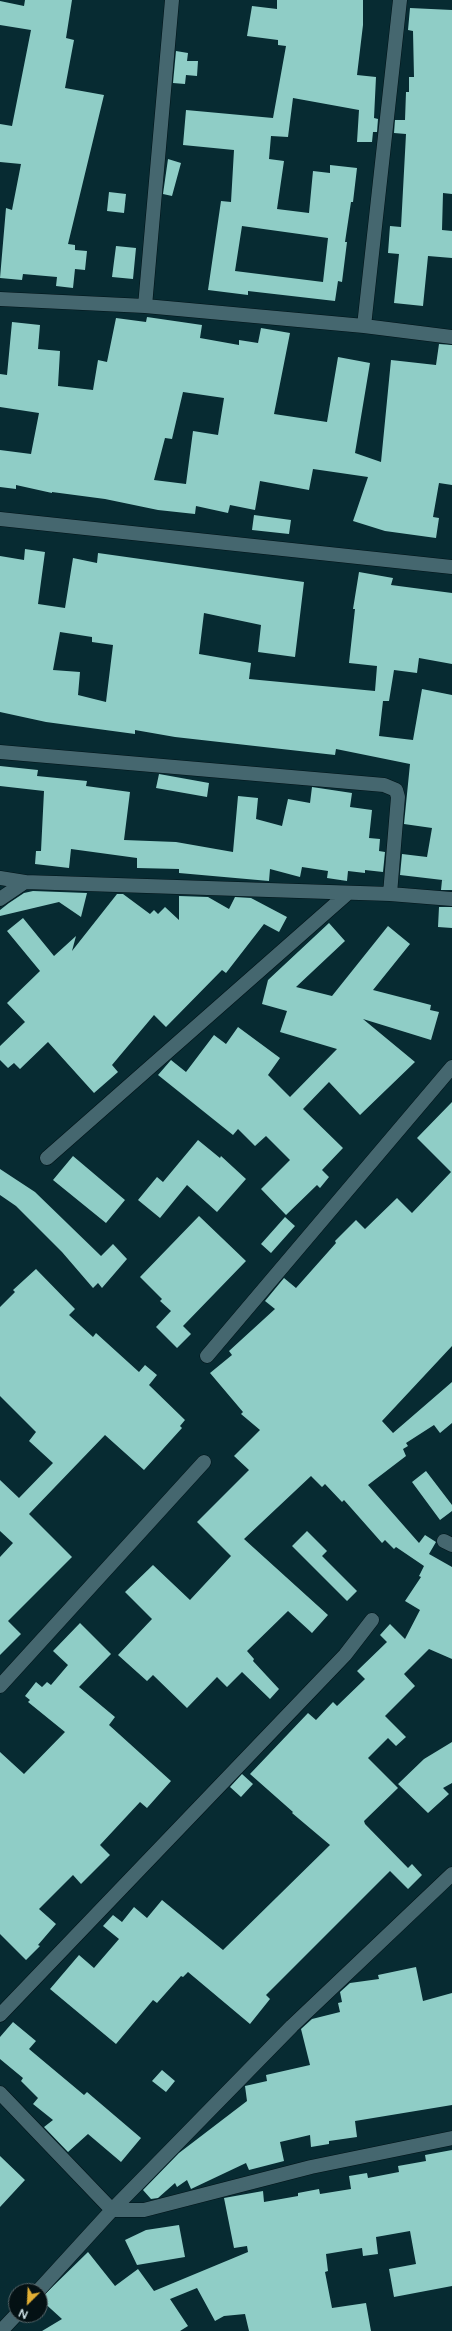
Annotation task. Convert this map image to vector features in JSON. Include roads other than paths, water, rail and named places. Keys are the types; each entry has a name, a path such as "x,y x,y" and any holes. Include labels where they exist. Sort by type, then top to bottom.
{"street":[{"path":"145,306 172,0"},
{"path":"364,326 400,0"},
{"path":"0,299 145,306 364,326 452,338"},
{"path":"0,519 452,568"},
{"path":"0,752 384,785 396,790 398,797 390,894"},
{"path":"0,878 25,882 390,894 452,899"},
{"path":"0,899 25,882"},
{"path":"47,1158 348,893"},
{"path":"207,1356 452,1067"},
{"path":"0,1686 204,1462"},
{"path":"0,2014 344,1655 372,1620"},
{"path":"45,2283 112,2210 292,2026 452,1874"},
{"path":"0,2094 112,2210 144,2210 311,2167 452,2138"},
{"path":"2,2331 9,2323"}]}
